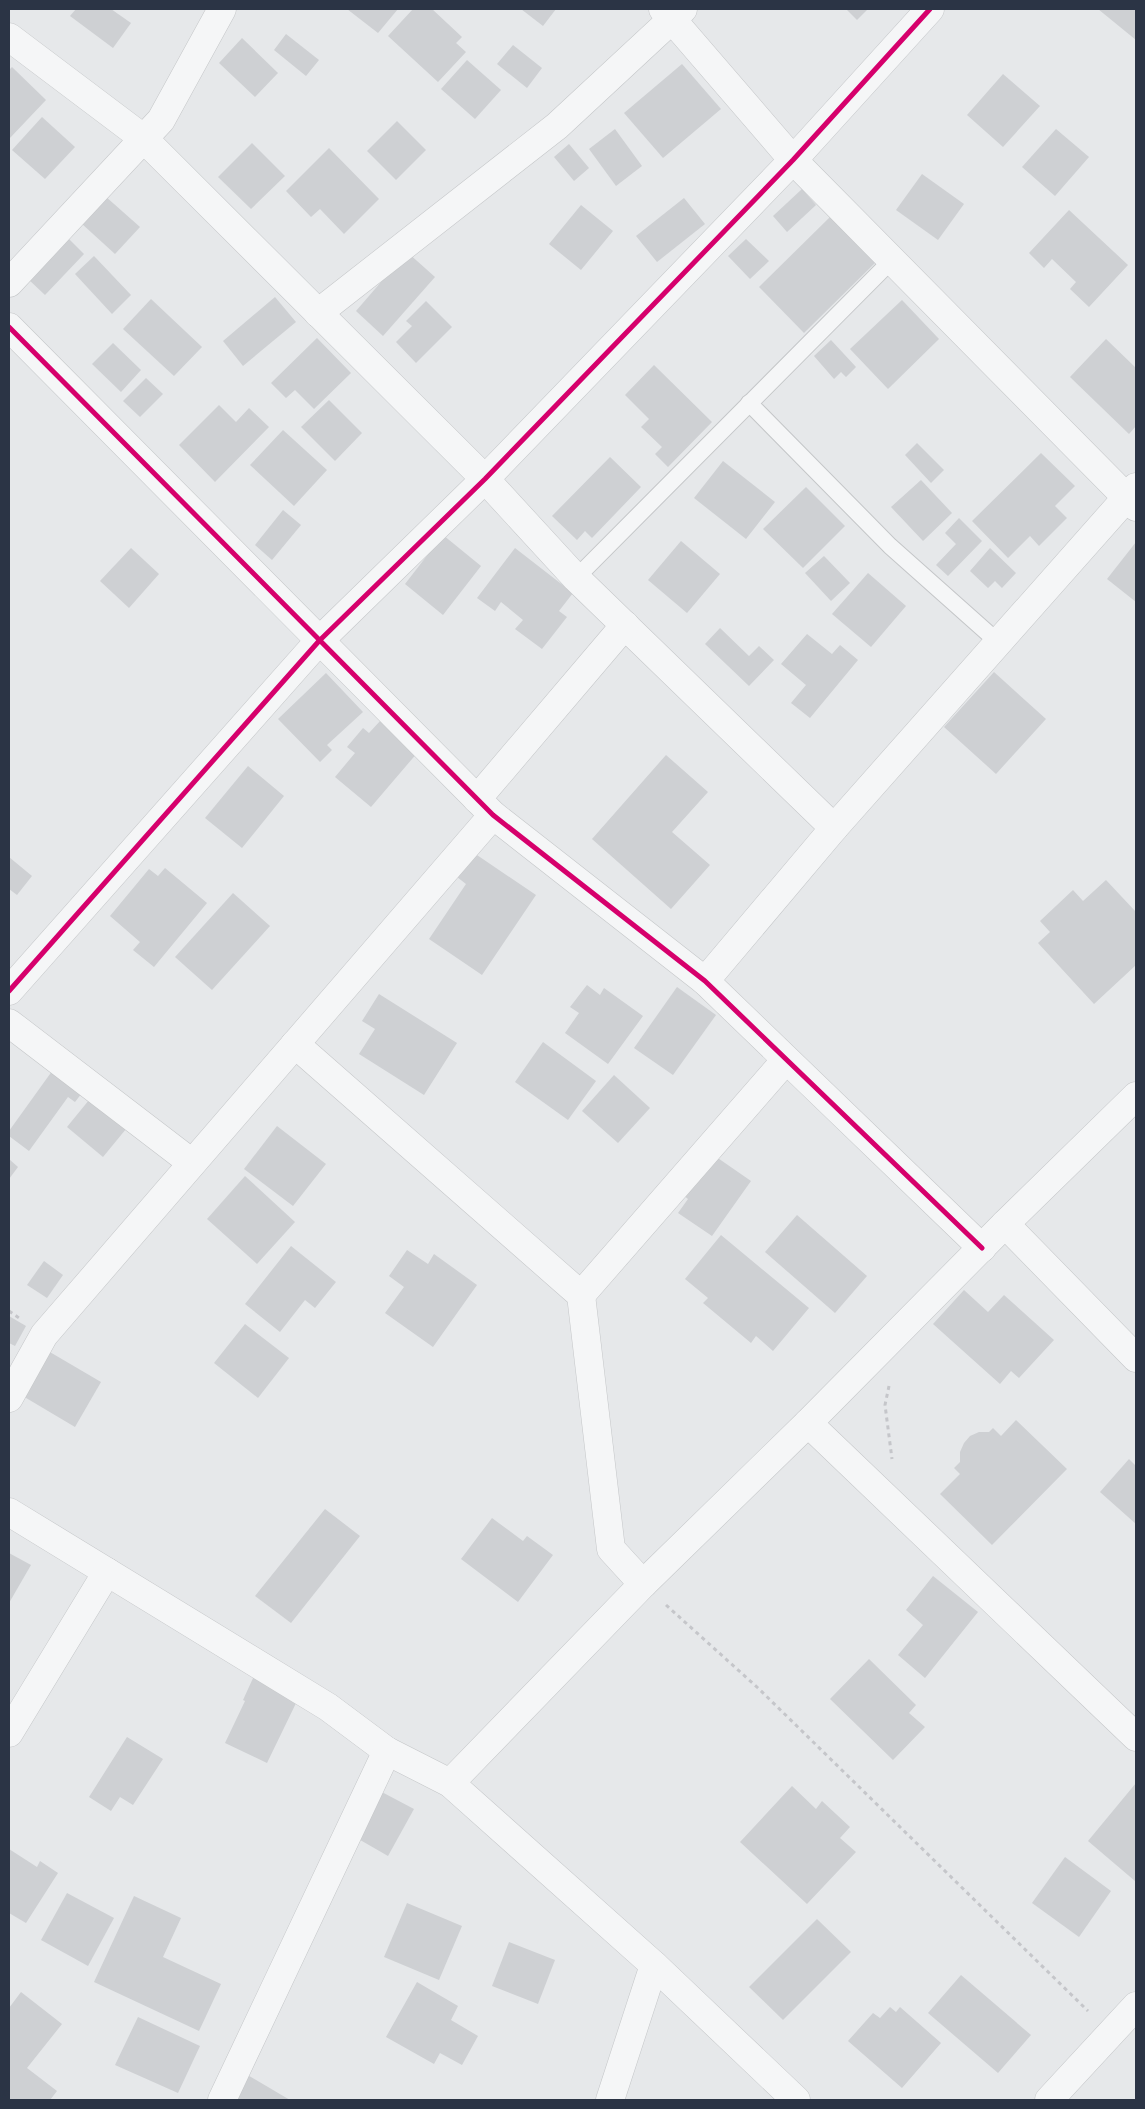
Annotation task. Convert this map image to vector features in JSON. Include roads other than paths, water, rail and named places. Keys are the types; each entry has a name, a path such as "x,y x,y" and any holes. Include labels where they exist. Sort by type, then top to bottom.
{"street":[{"path":"9,283 161,120 222,9"},
{"path":"9,991 319,640 485,479 793,160 930,9"},
{"path":"318,313 557,126 673,12 793,160 1133,497 999,643 834,828 705,982"},
{"path":"9,37 143,138 485,479 576,578 834,828"},
{"path":"9,327 485,807 705,982 982,1248"},
{"path":"9,1398 44,1334 295,1044 485,807 625,625"},
{"path":"9,1023 192,1163"},
{"path":"295,1044 580,1295 611,1549 643,1584"},
{"path":"580,1295 785,1060"},
{"path":"450,1782 643,1584 808,1423 1005,1224 1136,1096"},
{"path":"1005,1224 1136,1358"},
{"path":"808,1423 1136,1738"},
{"path":"9,1512 328,1707 387,1751 450,1782 654,1965 796,2100"},
{"path":"9,1733 107,1572"},
{"path":"222,2100 387,1751"},
{"path":"610,2100 654,1965"},
{"path":"1049,2100 1136,2006"}],"lane":[{"path":"576,578 892,260"},
{"path":"750,402 890,546 999,643"}]}
